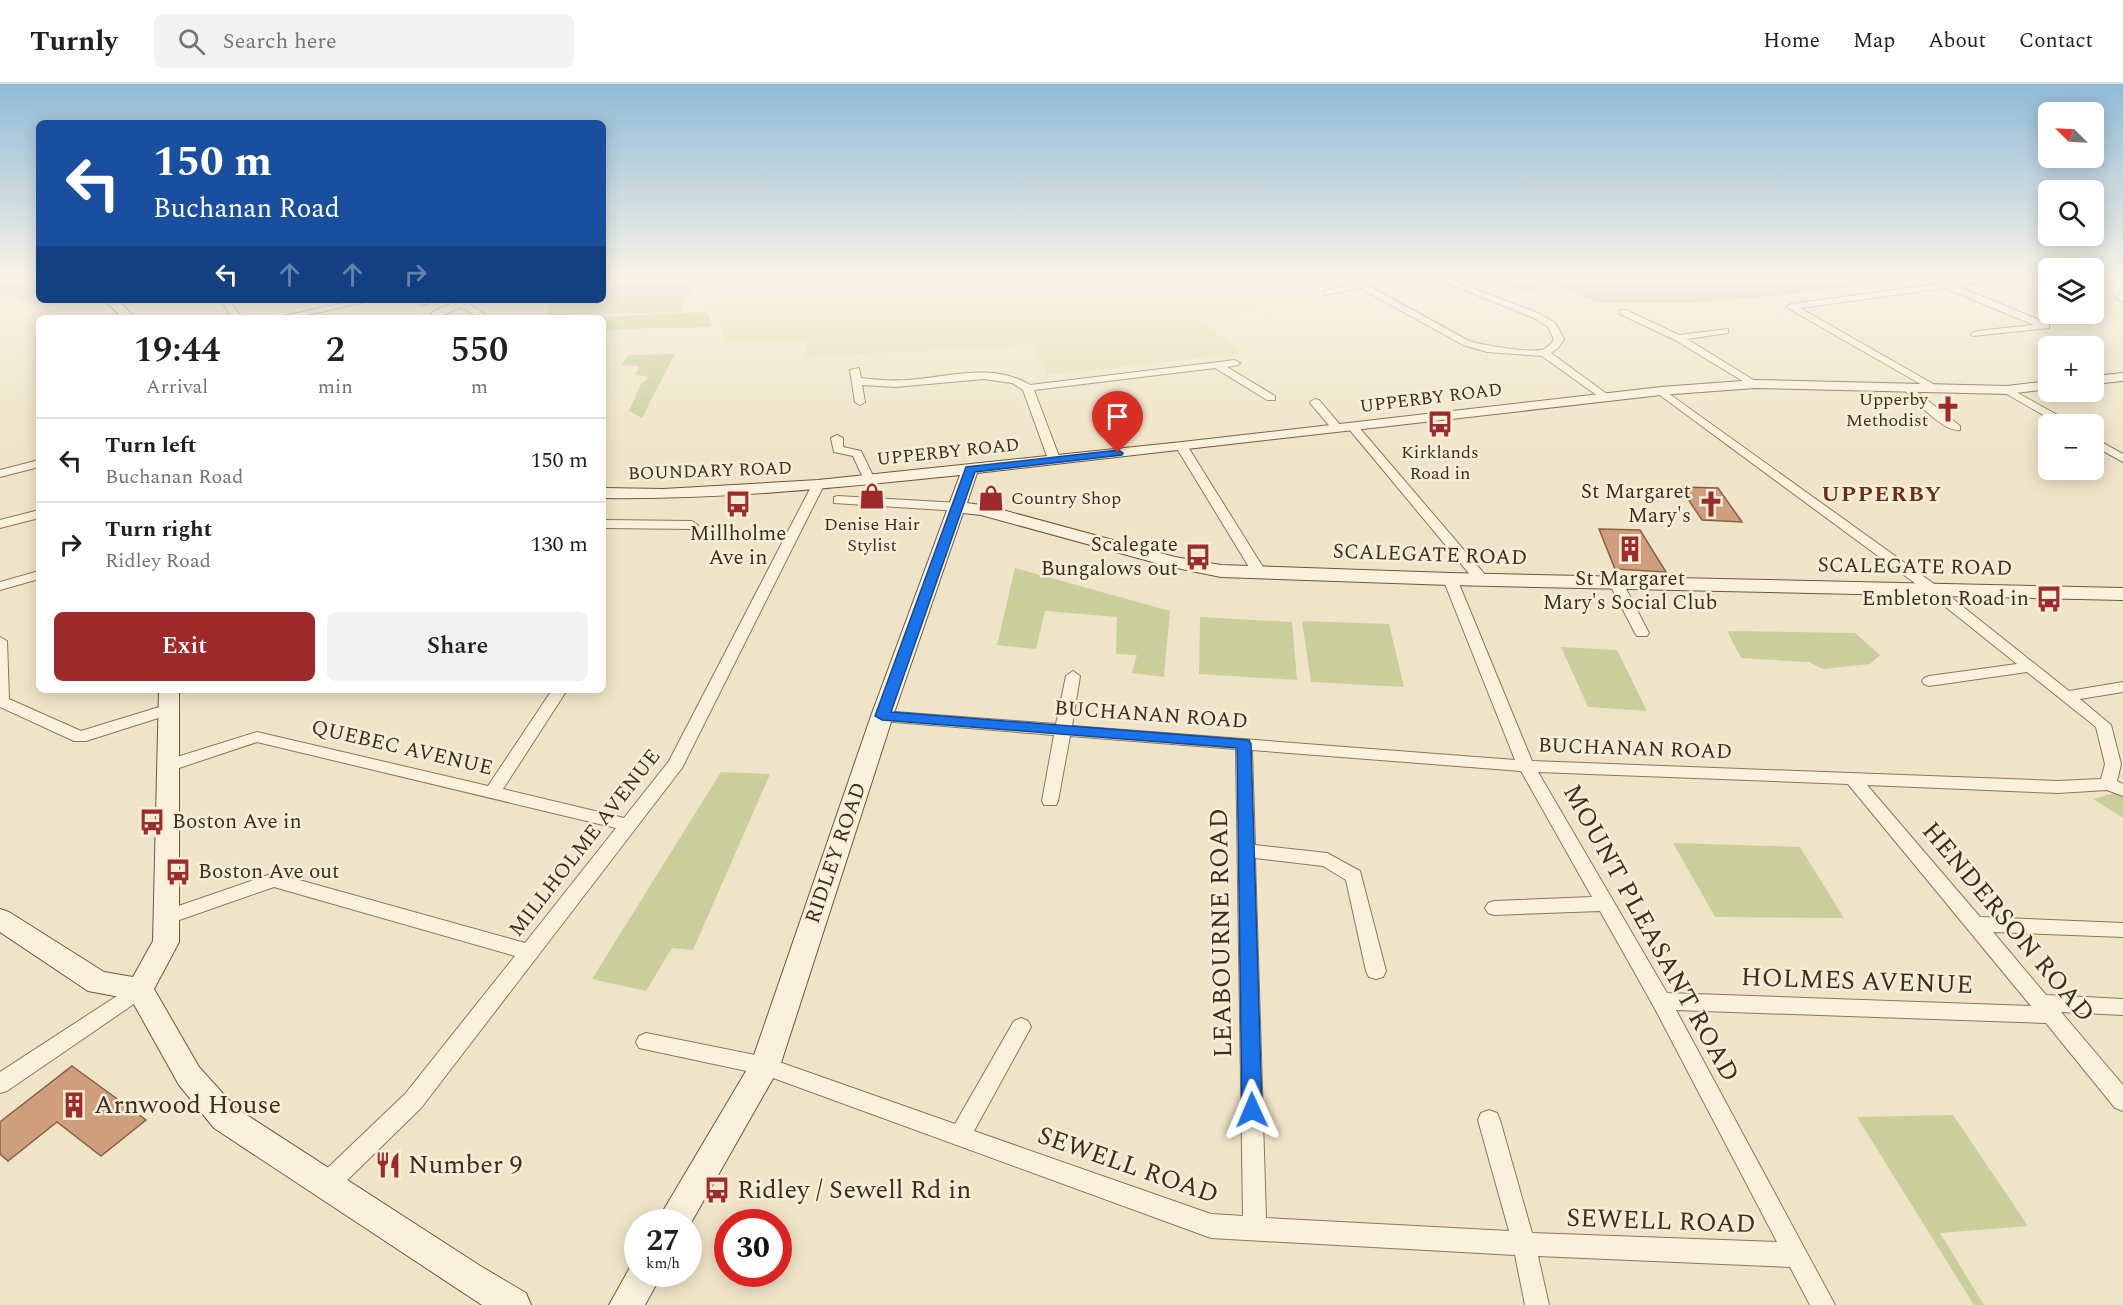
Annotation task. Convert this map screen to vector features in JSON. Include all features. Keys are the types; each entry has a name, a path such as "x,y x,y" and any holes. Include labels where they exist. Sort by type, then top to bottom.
{"street":[{"path":"1448,334 1466,344 1486,349 1544,353 1606,397"},
{"path":"1544,353 1555,346 1559,339 1556,334"},
{"path":"1669,334 1755,384"},
{"path":"1678,338 1705,334"},
{"path":"1838,334 1931,387"},
{"path":"1028,388 1235,363"},
{"path":"1217,366 1271,398"},
{"path":"860,402 856,375 895,384 997,376 1021,381 1028,388 1054,459"},
{"path":"2104,379 2123,377"},
{"name":"UPPERBY ROAD","path":"818,485 1182,447 1661,391 1755,384 2007,390 2038,386"},
{"path":"1908,387 1932,411 1956,428"},
{"path":"2007,390 2049,414"},
{"name":"BUCHANAN ROAD","path":"882,716 1526,766 2058,787 2115,787 2113,764 2103,725 1932,589 1661,391"},
{"path":"1315,402 1337,428"},
{"path":"1353,427 1482,580"},
{"path":"837,438 838,450 857,453 869,480"},
{"path":"1182,447 1259,572"},
{"path":"2104,447 2123,459"},
{"path":"0,459 2,473 36,464"},
{"name":"RIDLEY ROAD","path":"682,1209 765,1066 882,716 970,470"},
{"name":"BOUNDARY ROAD","path":"606,493 663,494 818,485"},
{"name":"MILLHOLME AVENUE","path":"326,1185 413,1101 676,764 818,485"},
{"path":"838,500 958,507"},
{"name":"SCALEGATE ROAD","path":"958,507 982,510 1173,562 1221,571 1482,580 2123,594"},
{"path":"0,524 36,514"},
{"path":"606,524 692,525"},
{"path":"0,586 36,576"},
{"name":"MOUNT PLEASANT ROAD","path":"1450,579 1526,766 1661,1001 1823,1305"},
{"path":"1616,583 1642,633"},
{"path":"0,641 2,702 80,737 169,700 166,942 140,989 0,1084"},
{"path":"1929,681 2030,667"},
{"path":"1050,801 1073,676"},
{"path":"2066,696 2123,687"},
{"path":"493,792 558,693"},
{"name":"QUEBEC AVENUE","path":"167,765 257,737 628,825"},
{"name":"LEABOURNE ROAD","path":"1244,744 1255,1229"},
{"name":"HENDERSON ROAD","path":"1852,779 2123,1101"},
{"path":"1246,850 1327,860 1353,876 1376,971"},
{"path":"165,918 274,880 529,952"},
{"path":"1494,908 1605,904"},
{"path":"0,920 98,983 140,989"},
{"path":"1974,924 2123,930"},
{"path":"140,989 189,1076 225,1118 514,1305"},
{"name":"HOLMES AVENUE","path":"1661,1001 2046,1009 2123,1006"},
{"path":"960,1136 1021,1027"},
{"name":"SEWELL ROAD","path":"646,1042 765,1066 1211,1226 1524,1244 1796,1255"},
{"path":"1489,1120 1524,1244 1537,1305"},
{"path":"626,1305 637,1287"}],"shaded area":[{"path":"722,334 1218,334 1241,353 1048,375 1032,345 804,357 808,341 724,342"}],"green space":[{"path":"675,354 642,418 629,411 641,384 648,378 635,375 639,366 622,365 627,357"},
{"path":"1015,568 1170,611 1164,677 1132,673 1137,655 1116,654 1117,617 1045,611 1036,649 997,645"},
{"path":"1200,617 1292,622 1297,680 1199,674"},
{"path":"1302,621 1389,624 1404,687 1311,682"},
{"path":"1727,631 1855,633 1880,655 1870,664 1823,669 1809,662 1741,658"},
{"path":"1561,647 1617,650 1647,711 1588,707"},
{"path":"721,772 770,774 693,950 672,948 646,991 592,979"},
{"path":"2123,791 2123,818 2093,799"},
{"path":"1673,843 1800,847 1844,918 1715,917"},
{"path":"1953,1115 2028,1226 1940,1233 1984,1305 1974,1305 1857,1117"}],"building":[{"name":"St Margaret Mary's","path":"1680,487 1718,488 1742,522 1702,520"},
{"name":"St Margaret Mary's Social Club","path":"1599,529 1640,530 1666,572 1615,569"},
{"name":"Arnwood House","path":"72,1066 146,1120 101,1156 57,1122 8,1161 0,1154 0,1122"}],"place":[{"name":"Upperby Methodist","path":"1948,409"},
{"name":"Kirklands Road in","path":"1440,424"},
{"name":"Denise Hair Stylist","path":"872,496"},
{"name":"Country Shop","path":"991,498"},
{"name":"Millholme Ave in","path":"738,504"},
{"name":"St Margaret Mary's","path":"1711,504"},
{"name":"St Margaret Mary's Social Club","path":"1630,549"},
{"name":"Scalegate Bungalows out","path":"1198,557"},
{"name":"Embleton Road in","path":"2049,599"},
{"name":"Boston Ave in","path":"152,822"},
{"name":"Boston Ave out","path":"178,872"},
{"name":"Arnwood House","path":"74,1105"},
{"name":"Number 9","path":"388,1165"},
{"name":"Ridley / Sewell Rd in","path":"717,1190"}],"district":[{"name":"UPPERBY","path":"1882,494"}],"route":[{"path":"1118,453 970,470 882,716 1244,744 1252,1110"}]}
